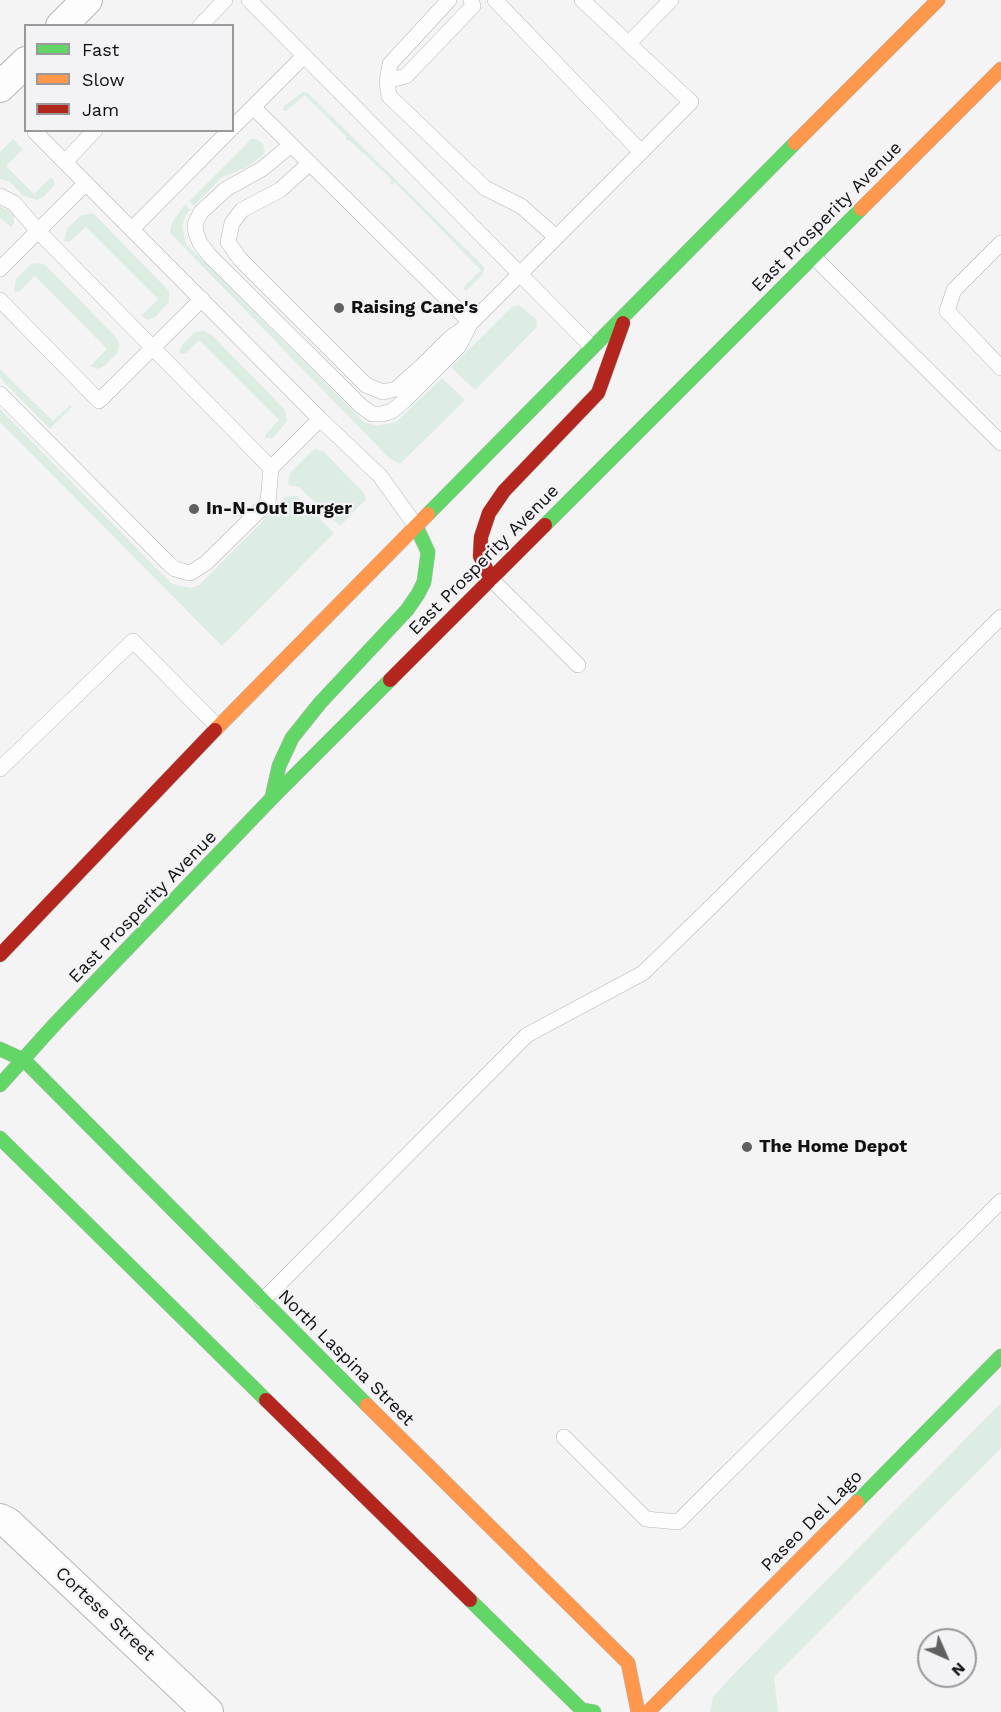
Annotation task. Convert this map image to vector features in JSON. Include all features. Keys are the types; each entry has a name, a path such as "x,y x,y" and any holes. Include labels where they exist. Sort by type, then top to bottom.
{"main road":[{"path":"0,955 218,727 626,312 938,0"},
{"name":"East Prosperity Avenue","path":"0,1085 272,798 1001,69"},
{"path":"491,579 480,556 481,537 489,513 504,491 598,393 626,312"},
{"path":"272,798 279,766 292,738 320,702 407,610 418,594 424,582 428,552 416,526"},
{"name":"North Laspina Street","path":"0,1049 24,1060 262,1301 628,1663 638,1712"},
{"path":"0,1138 582,1710 594,1712"},
{"name":"Paseo Del Lago","path":"648,1712 1001,1356"}],"street":[{"path":"64,24 87,0"},
{"path":"0,87 24,64"},
{"name":"Cortese Street","path":"0,1519 8,1523 208,1712"}],"lane":[{"path":"202,24 225,0"},
{"path":"249,0 592,347"},
{"path":"449,0 390,64 387,81 389,96 485,188 520,206 556,237"},
{"path":"387,81 406,76 473,6 471,0"},
{"path":"495,0 641,152"},
{"path":"310,163 280,190 242,210 232,223 228,242 240,259 366,385 383,392 396,389 450,338 471,323 692,102 582,0"},
{"path":"629,43 671,0"},
{"path":"234,126 304,56"},
{"path":"989,81 1001,93"},
{"path":"253,107 471,323"},
{"path":"35,132 320,419 380,476 416,526"},
{"path":"64,162 93,132"},
{"path":"132,229 228,132"},
{"path":"291,145 262,169 226,189 213,200 201,212 195,224 196,233 209,255 360,406 372,414 392,411 459,346 471,323"},
{"path":"0,269 86,183"},
{"path":"0,196 14,203 38,231 271,468"},
{"path":"1001,243 954,290 947,311 1001,368"},
{"path":"813,256 1001,443"},
{"path":"0,300 99,401 202,298"},
{"path":"0,394 168,563 182,572 190,573 198,570 268,502 271,468 320,419"},
{"path":"491,579 578,665"},
{"path":"262,1301 527,1035 643,973 1001,617"},
{"path":"0,770 133,641 218,727"},
{"path":"564,1437 646,1519 678,1522 1001,1201"}],"shaded area":[{"path":"303,92 308,93 484,267 483,274 466,291 463,288 481,270 395,183 390,184 391,179 349,140 346,140 346,136 305,95 283,111 284,106"},
{"path":"13,139 23,149 6,166 34,194 51,177 54,180 54,186 37,200 22,195 10,182 0,179 0,152"},
{"path":"251,139 257,139 263,144 265,151 262,156 247,167 221,178 194,206 189,201"},
{"path":"185,204 190,210 182,226 186,244 364,422 377,426 396,422 442,378 465,400 400,464 390,459 170,233 172,223"},
{"path":"0,206 14,213 14,223 11,227 0,218"},
{"path":"91,213 169,291 169,302 155,317 148,320 141,316 158,299 86,227 69,242 64,241 67,229 80,216"},
{"path":"37,263 45,265 116,337 119,344 118,352 104,366 98,369 90,366 107,349 35,276 19,292 14,291 16,279 30,265"},
{"path":"519,305 536,319 537,327 475,390 451,367 513,306"},
{"path":"204,331 213,336 285,410 287,421 273,438 266,438 265,435 279,420 199,340 186,353 181,354 183,344 195,332"},
{"path":"0,369 53,421 70,405 72,407 50,429 0,378"},
{"path":"0,409 172,584 191,588 199,585 284,500 284,497 297,496 334,533 222,646 0,422"},
{"path":"314,449 323,451 364,493 366,499 340,526 299,487 288,485 290,473"},
{"path":"1001,1403 1001,1448 774,1677 778,1712 710,1712 713,1697 730,1678"}],"traffic: fast":[{"path":"428,514 795,143"},
{"path":"545,525 861,209"},
{"path":"272,797 279,766 292,738 320,703 407,610 418,594 424,582 428,552 416,526"},
{"path":"0,1085 55,1024 272,798 390,680"},
{"path":"0,1049 24,1060 367,1405"},
{"path":"0,1138 266,1400"},
{"path":"857,1502 1001,1356"},
{"path":"470,1600 582,1710 594,1712"}],"traffic: slow":[{"path":"795,143 938,0"},
{"path":"861,209 1001,69"},
{"path":"215,730 428,514"},
{"path":"367,1405 628,1663 638,1712"},
{"path":"648,1712 857,1502"}],"traffic: jam":[{"path":"491,579 480,556 481,537 489,513 504,491 598,393 623,323"},
{"path":"390,680 545,525"},
{"path":"0,955 215,730"},
{"path":"266,1400 470,1600"}],"place":[{"name":"Raising Cane's","path":"339,308"},
{"name":"In-N-Out Burger","path":"194,509"},
{"name":"The Home Depot","path":"747,1147"}]}
